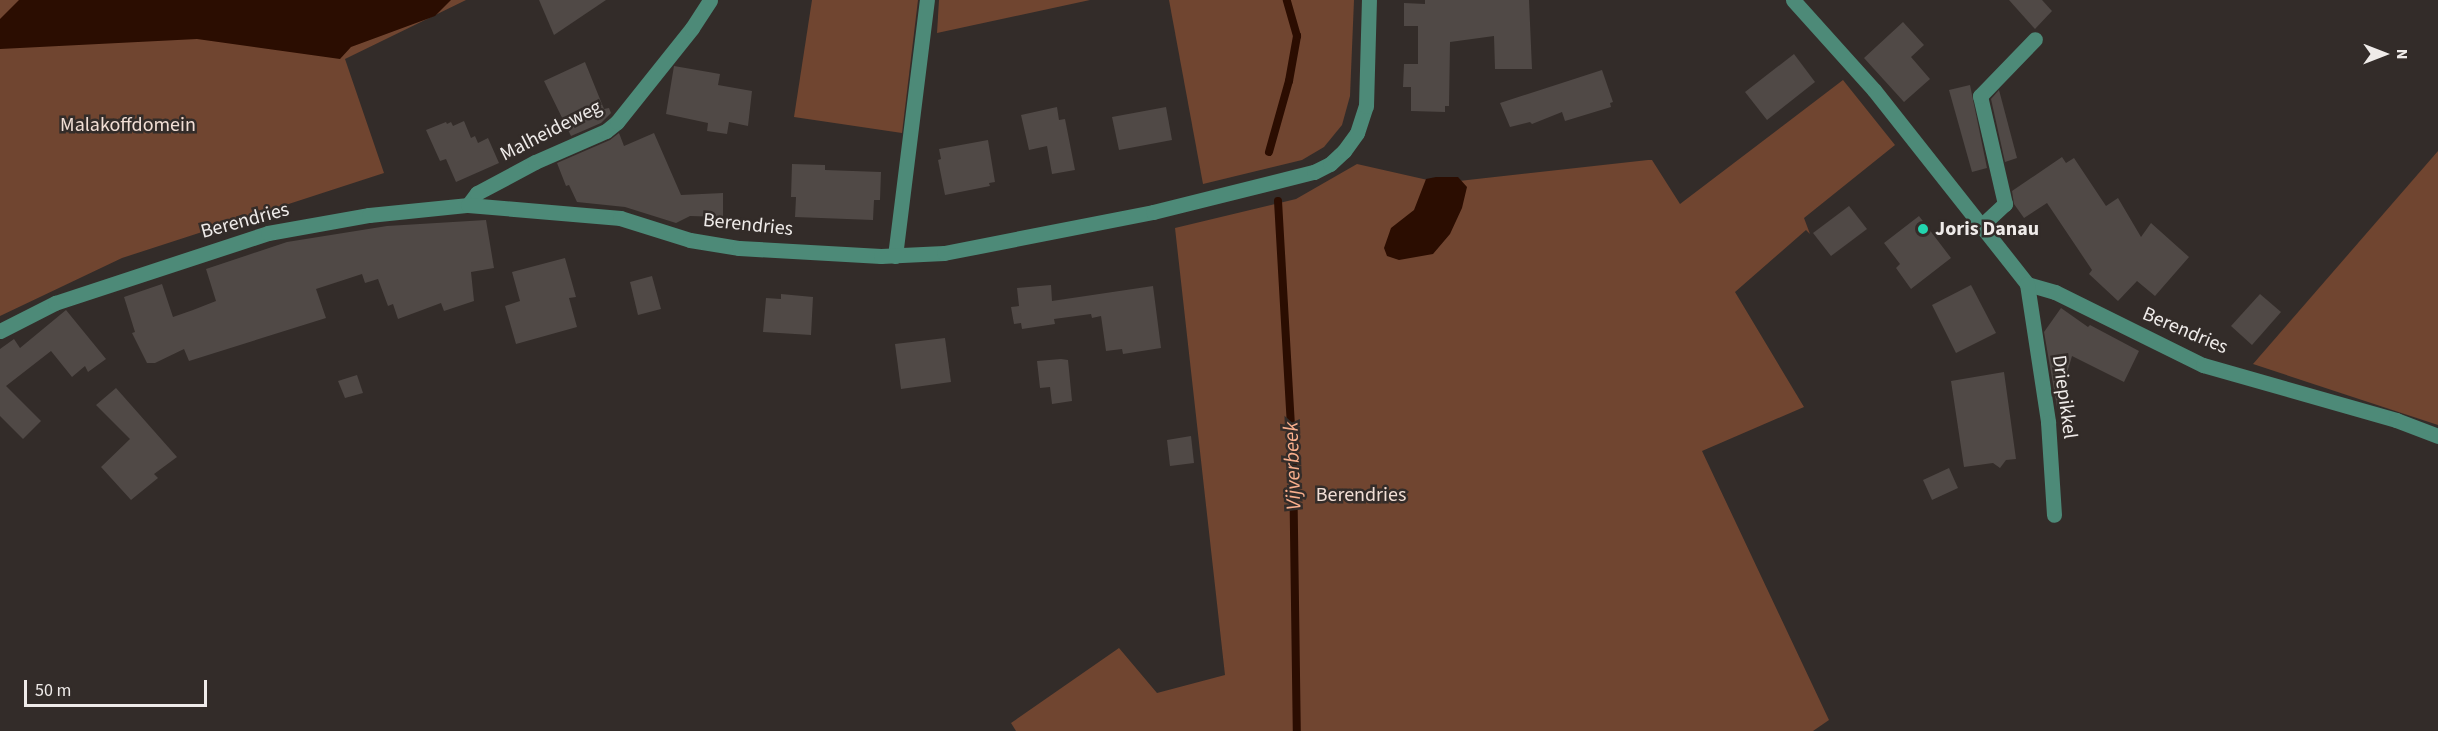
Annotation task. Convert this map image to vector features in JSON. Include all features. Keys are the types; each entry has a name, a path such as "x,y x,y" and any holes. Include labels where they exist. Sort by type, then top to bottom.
{"street":[{"name":"Malheideweg","path":"468,205 477,193 496,182 606,131 616,122 692,28 710,0"},
{"path":"895,256 927,0"},
{"name":"Berendries","path":"0,332 55,303 268,233 369,215 468,205 620,218 690,240 739,248 895,256 944,253 1119,219 1314,172 1329,164 1344,151 1357,133 1363,115 1369,62 1369,0"},
{"path":"1793,0 1874,90 2027,284"},
{"path":"1981,226 2005,204 1980,96 2035,39"},
{"name":"Berendries","path":"2027,284 2055,292 2178,355 2203,365 2396,420 2438,436"},
{"name":"Driepikkel","path":"2027,284 2048,422 2054,516"}],"green space":[{"name":"Malakoffdomein","path":"0,0 466,0 345,59 384,173 122,258 0,316"},
{"path":"812,0 918,0 902,133 794,117"},
{"path":"939,0 1090,0 937,33"},
{"path":"1169,0 1354,0 1350,96 1342,125 1324,147 1302,160 1203,184"},
{"path":"1843,80 1895,145 1804,218 1810,234 1806,230 1735,292 1804,407 1702,451 1829,720 1813,731 1016,731 1011,723 1119,648 1157,693 1225,675 1175,228 1296,199 1357,164 1441,183 1652,160 1680,204"},
{"path":"2438,151 2438,425 2253,364"}],"shaded area":[{"path":"19,0 451,0 435,16 351,47 340,59 197,39 0,49 0,19"},
{"path":"1458,177 1467,187 1462,208 1450,234 1433,254 1399,260 1387,256 1384,248 1391,228 1414,210 1426,179"}],"building":[{"path":"539,0 606,0 554,35"},
{"path":"1425,0 1529,0 1532,69 1495,69 1494,36 1450,42 1449,106 1445,106 1445,112 1411,111 1411,87 1403,87 1404,64 1418,64 1418,26 1404,26 1404,3 1425,4"},
{"path":"2009,0 2042,0 2052,11 2035,29"},
{"path":"1903,22 1924,45 1911,57 1930,79 1904,102 1864,58"},
{"path":"1794,54 1815,82 1767,120 1745,92"},
{"path":"585,62 604,109 609,108 611,113 601,123 571,136 544,81"},
{"path":"674,66 720,74 718,85 752,91 748,126 729,122 727,134 707,131 708,123 666,114"},
{"path":"1602,70 1613,102 1610,103 1611,107 1565,121 1562,112 1532,124 1530,122 1510,127 1500,103"},
{"path":"1970,85 1987,168 1972,172 1949,90"},
{"path":"1999,90 2017,158 2005,162 1991,99"},
{"path":"1057,107 1059,120 1065,119 1075,170 1052,174 1047,146 1029,150 1021,115"},
{"path":"1166,107 1172,140 1119,150 1112,117"},
{"path":"464,121 471,138 475,136 478,143 488,138 499,163 456,182 446,159 440,161 426,130 446,122 447,124 451,122 453,126"},
{"path":"619,133 624,146 654,133 681,195 723,193 723,217 690,216 676,223 625,207 577,202 569,185 566,186 557,163 610,140"},
{"path":"988,140 995,182 989,183 990,186 945,195 938,160 941,159 939,149"},
{"path":"2062,157 2066,163 2074,158 2106,206 2118,198 2141,237 2151,223 2189,257 2155,296 2137,281 2118,301 2089,274 2092,270 2047,203 2024,218 2014,204 2012,191"},
{"path":"792,164 825,165 825,170 881,172 880,200 874,200 873,220 795,217 796,197 791,197"},
{"path":"1849,206 1867,229 1831,256 1813,233"},
{"path":"1919,216 1951,258 1911,289 1896,268 1900,264 1884,243"},
{"path":"486,220 494,268 471,272 474,301 444,311 441,303 398,319 393,304 388,306 378,279 365,283 362,274 316,289 326,318 189,361 184,349 155,363 147,363 132,333 135,332 124,297 162,284 173,317 216,301 206,269 287,242 387,226"},
{"path":"565,258 576,297 569,298 577,327 516,344 505,306 520,301 512,272"},
{"path":"652,276 661,309 638,315 630,282"},
{"path":"1051,285 1052,301 1153,286 1161,348 1123,354 1122,349 1106,351 1101,316 1092,318 1091,314 1054,319 1055,324 1022,329 1021,323 1014,324 1011,307 1019,306 1017,288"},
{"path":"1971,285 1996,333 1956,353 1932,305"},
{"path":"781,294 813,297 811,335 763,332 766,298 781,299"},
{"path":"2260,294 2281,312 2252,345 2231,326"},
{"path":"2061,308 2088,327 2090,325 2139,351 2124,382 2072,356 2057,407 2044,332"},
{"path":"66,310 106,359 88,372 85,366 72,377 51,351 6,386 41,421 23,439 0,416 0,349 14,339 20,348"},
{"path":"945,338 951,382 901,389 895,344"},
{"path":"1068,360 1072,401 1052,404 1050,387 1040,388 1037,361"},
{"path":"2004,372 2016,459 2006,460 2000,468 1993,463 1964,467 1951,381"},
{"path":"357,375 363,393 345,398 338,381"},
{"path":"116,388 177,457 154,474 158,478 131,500 101,467 130,439 96,405"},
{"path":"1191,436 1194,463 1170,466 1167,440"},
{"path":"1949,468 1958,488 1932,500 1923,480"}],"waterway":[{"name":"Vijverbeek","path":"1269,152 1289,81 1297,36 1287,0"},
{"name":"Vijverbeek","path":"1278,201 1293,460 1297,731"}],"place":[{"name":"Joris Danau","path":"1923,229"}]}
